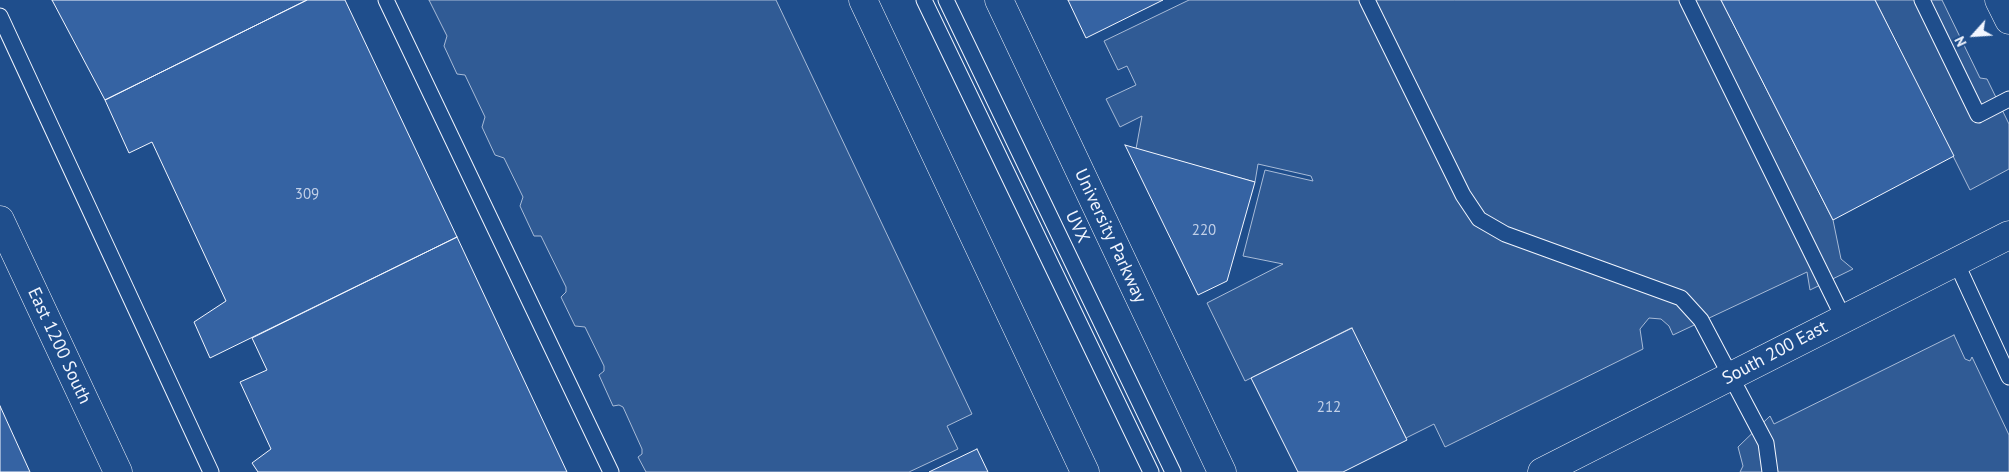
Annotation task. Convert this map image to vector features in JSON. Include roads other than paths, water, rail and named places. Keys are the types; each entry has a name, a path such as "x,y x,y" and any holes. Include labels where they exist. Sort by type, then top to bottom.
{"main road":[{"path":"863,0 1085,472"},
{"name":"University Parkway","path":"999,0 1222,472"},
{"path":"1999,0 2009,20"},
{"name":"East 1200 South","path":"0,220 8,260 118,472"},
{"name":"South 200 East","path":"1542,472 1844,317 2009,235"}],"lane":[{"path":"386,0 611,472"},
{"path":"924,0 1151,472"},
{"name":"UVX","path":"946,0 1008,124 1173,472"},
{"path":"1367,0 1463,194 1479,220 1505,234 1681,298 1701,320 1766,442 1770,472"},
{"path":"1687,0 1844,317"},
{"path":"1922,0 1978,115 2009,100"},
{"path":"0,16 211,472"},
{"path":"1956,262 2009,377"}]}
